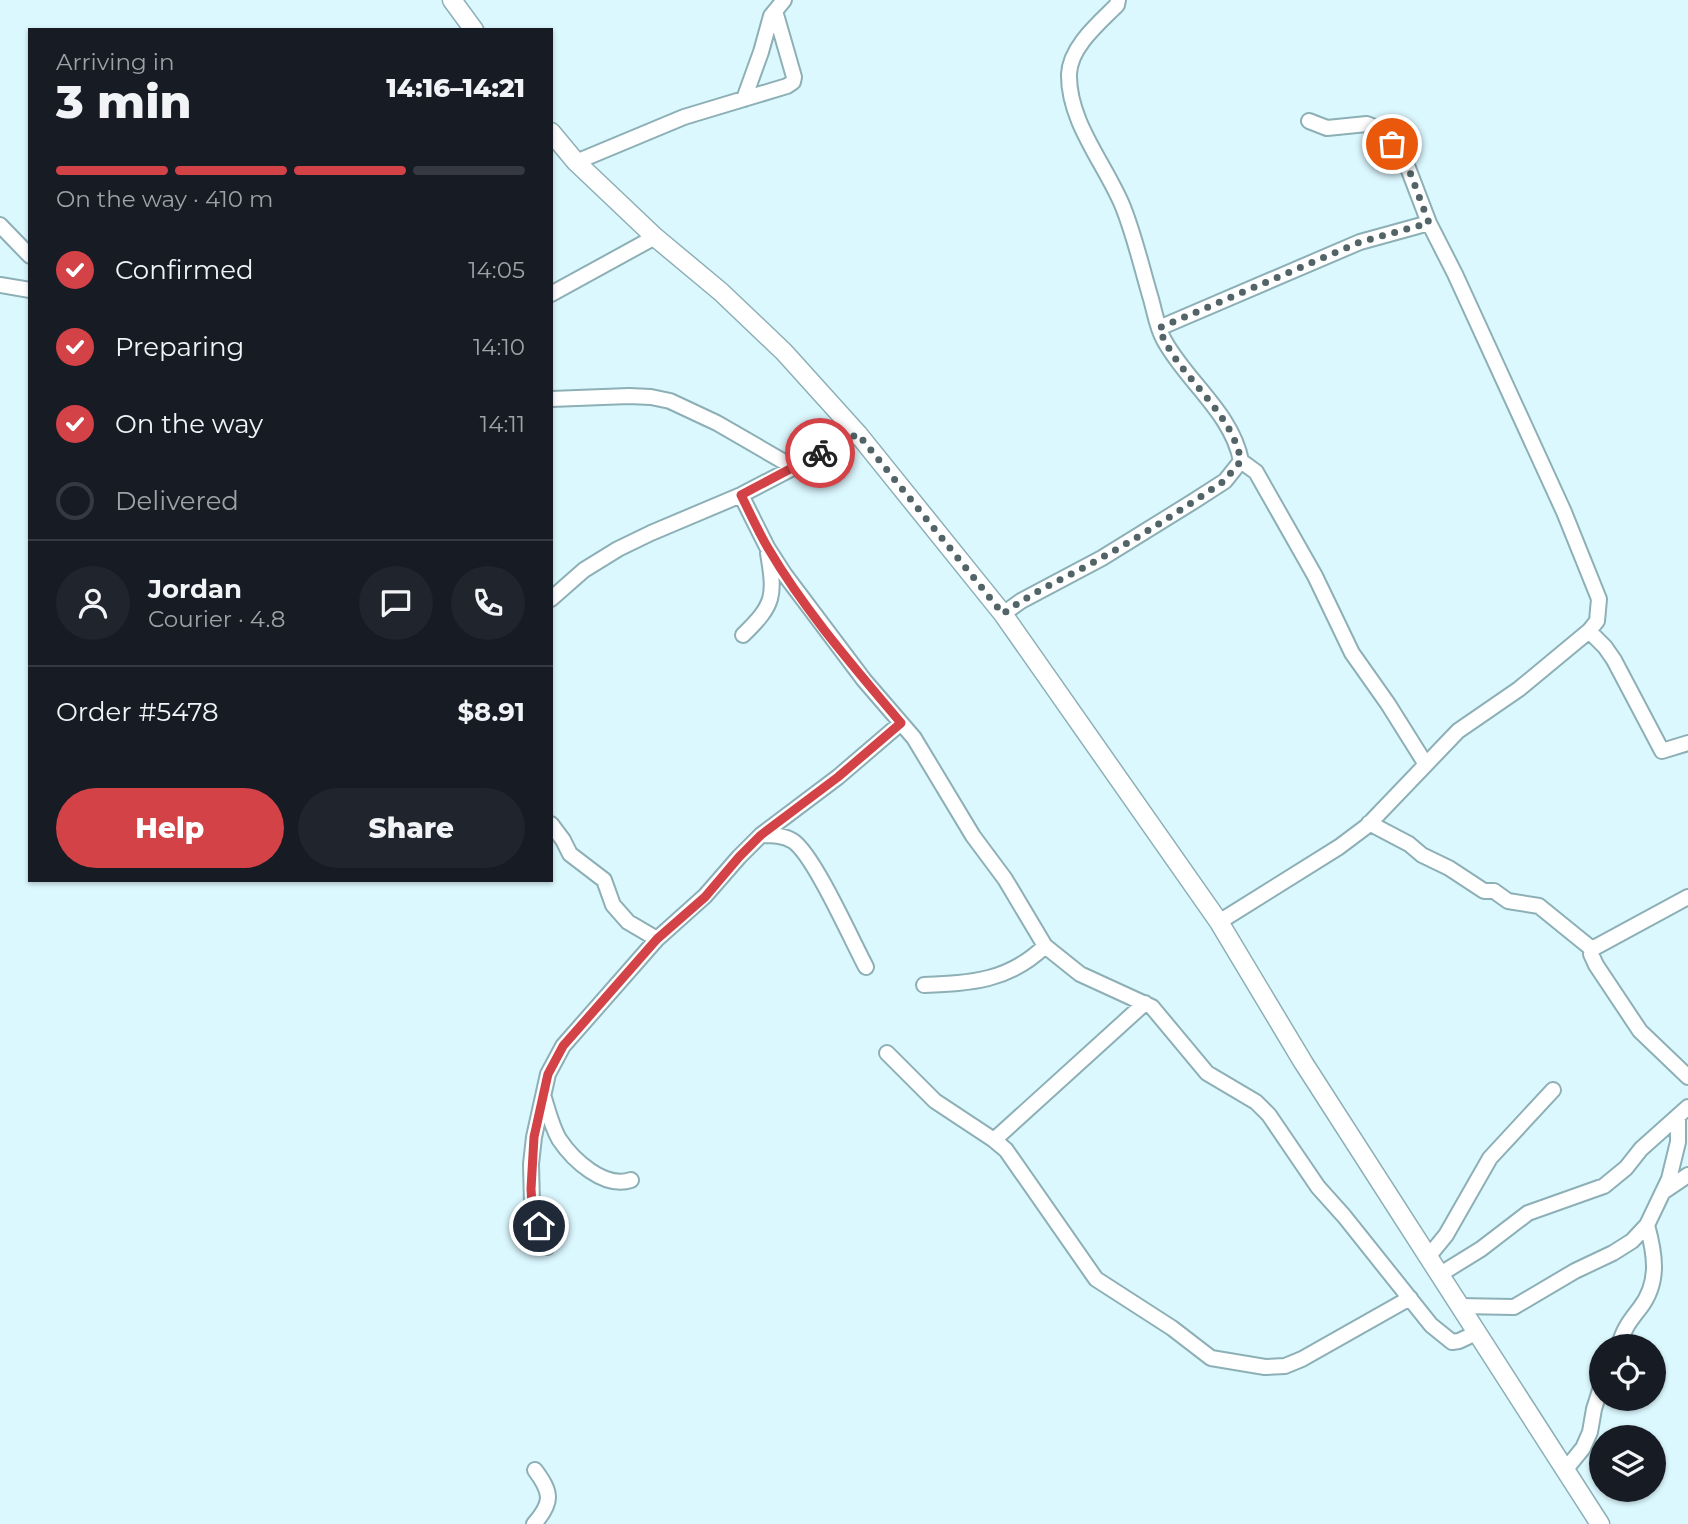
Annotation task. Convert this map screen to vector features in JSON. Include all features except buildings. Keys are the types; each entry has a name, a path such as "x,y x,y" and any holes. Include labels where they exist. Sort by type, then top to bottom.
{"street":[{"path":"452,0 473,28"},
{"path":"1118,0 1117,5 1087,36 1072,62 1069,75 1074,104 1085,134 1123,206 1163,339 1225,424 1239,449 1241,461 1256,472 1315,576 1352,653 1425,763"},
{"path":"576,162 684,117 788,86 794,77 780,5"},
{"path":"744,99 771,16 780,5"},
{"path":"1219,922 1339,847 1369,823 1458,731 1518,689 1589,631 1597,621 1599,599 1564,512 1429,223 1408,167 1382,130 1367,124 1327,128 1309,121"},
{"path":"553,134 576,162 655,237 763,330 858,434 1003,614 1219,922 1303,1062 1600,1524"},
{"path":"1159,328 1360,242 1429,223"},
{"path":"0,225 28,254"},
{"path":"553,293 655,237"},
{"path":"0,285 28,290"},
{"path":"553,399 629,396 670,401 717,423 793,467"},
{"path":"553,597 584,570 618,549 741,495 858,434"},
{"path":"1003,614 1021,601 1102,558 1194,501 1224,481 1241,461"},
{"path":"741,495 767,547 810,609 914,738 973,836 1005,879 1045,946 1080,974 1145,1003 1157,1012 1207,1073 1256,1102 1269,1115 1318,1187 1431,1325 1450,1341 1459,1341 1476,1333"},
{"path":"743,635 768,609 771,600 767,547"},
{"path":"1589,631 1605,646 1614,660 1662,751 1688,743"},
{"path":"547,1247 532,1205 534,1137 548,1074 563,1046 657,939 705,897 761,835 838,777 901,723"},
{"path":"1369,823 1409,844 1422,855 1449,867 1485,891 1494,891 1508,901 1539,906 1592,949"},
{"path":"553,827 570,854 604,880 614,905 628,922 657,939"},
{"path":"761,835 779,835 800,847 814,867 866,967"},
{"path":"1592,949 1688,897"},
{"path":"924,985 965,984 988,979 1017,969 1045,946"},
{"path":"1592,949 1591,954 1596,965 1640,1031 1688,1077"},
{"path":"994,1140 1145,1003"},
{"path":"887,1053 935,1101 994,1140 1012,1159 1096,1279 1172,1328 1211,1359 1265,1367 1284,1366 1302,1359 1410,1298"},
{"path":"1428,1256 1446,1235 1490,1158 1553,1090"},
{"path":"543,1096 558,1137 569,1151 601,1177 622,1183 631,1180"},
{"path":"1439,1275 1481,1249 1528,1213 1604,1186 1683,1112"},
{"path":"1459,1306 1514,1307 1632,1241 1647,1224 1669,1179 1683,1112"},
{"path":"1662,1192 1688,1175"},
{"path":"1622,1334 1644,1303 1654,1278 1654,1256 1647,1224"},
{"path":"1566,1469 1583,1448 1590,1432 1594,1411"},
{"path":"534,1524 547,1505 549,1494 547,1485 535,1470"}],"way so far":[{"path":"820,453 858,434 1003,614 1021,601 1152,528 1234,472 1241,461 1239,449 1218,413 1168,347 1159,328 1360,242 1429,223 1408,167 1392,144"}],"route":[{"path":"539,1226 532,1205 531,1189 534,1137 548,1074 563,1046 657,939 705,897 761,835 838,777 901,723 864,680 785,575 767,547 741,495 820,453"}]}
